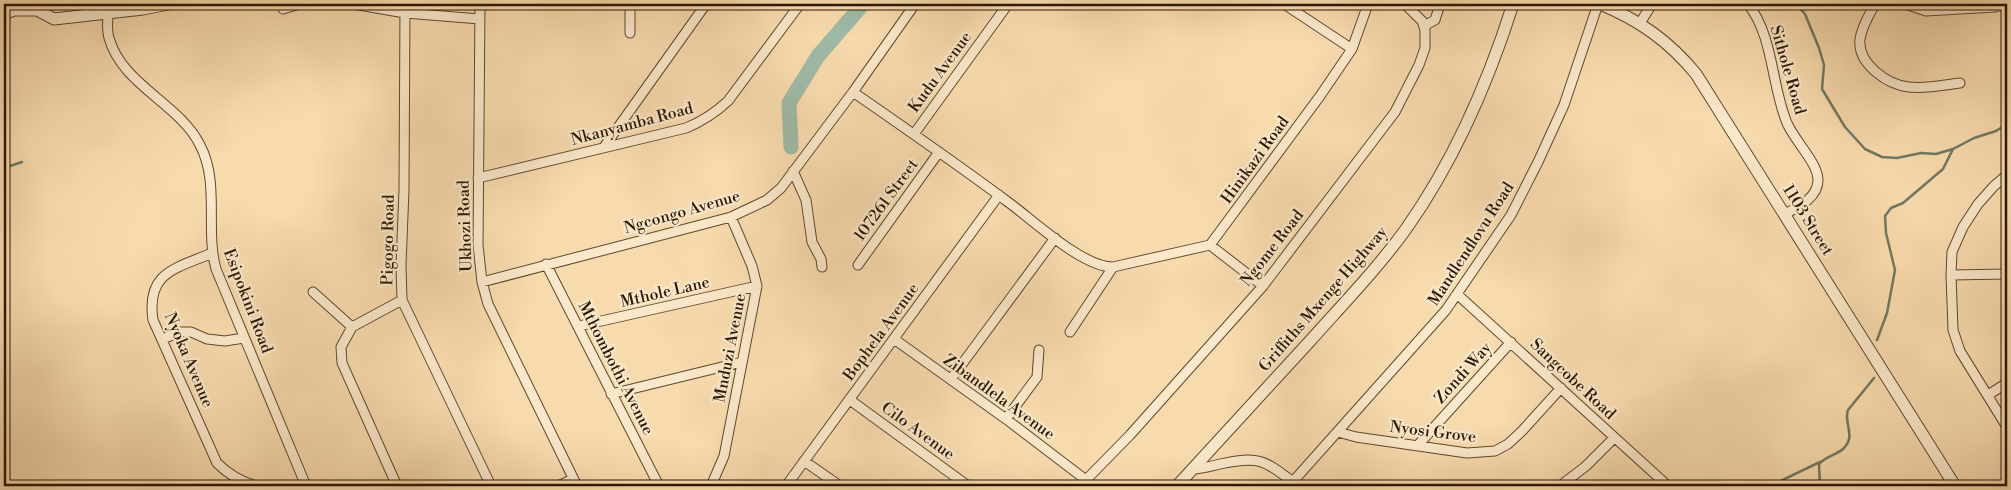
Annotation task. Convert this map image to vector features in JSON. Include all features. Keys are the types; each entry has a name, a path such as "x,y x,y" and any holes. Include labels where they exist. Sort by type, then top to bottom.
{"street":[{"path":"4,14 14,10 37,10 54,19 109,8 143,9 168,4"},
{"path":"283,9 300,4"},
{"path":"354,4 405,8 480,19"},
{"name":"Ukhozi Road","path":"480,4 478,245 482,282 488,304 575,482"},
{"path":"630,4 630,33"},
{"path":"604,147 706,4"},
{"name":"Nkanyamba Road","path":"478,178 686,128 714,114 728,101 800,4"},
{"name":"Ngcongo Avenue","path":"482,282 745,212 767,200 781,188 853,92 915,4"},
{"name":"Kudu Avenue","path":"914,134 1008,4"},
{"path":"1284,4 1352,49"},
{"name":"Hinikazi Road","path":"1210,245 1315,103 1352,49 1368,4"},
{"path":"1405,4 1418,16 1424,26 1435,20 1440,4"},
{"name":"Griffiths Mxenge Highway","path":"1177,486 1372,273 1406,227 1432,188 1475,107 1513,4"},
{"name":"1103 Street","path":"1600,4 1624,14 1658,35 1680,54 1696,74 1955,486"},
{"name":"Mandlendlovu Road","path":"1291,484 1419,342 1458,295 1511,215 1564,105 1600,4"},
{"path":"1640,23 1652,4"},
{"name":"Sithole Road","path":"1748,4 1756,14 1762,31 1788,123 1815,168 1818,179 1816,188 1810,198 1785,214"},
{"path":"1875,4 1862,28 1859,42 1869,66 1880,75 1897,84 1908,87 1960,83"},
{"path":"1905,4 1926,11 1971,6 1995,7 2007,4"},
{"name":"Esipokini Road","path":"109,8 109,38 117,56 130,73 192,132 207,161 211,184 212,253 216,269 306,486"},
{"name":"Pigogo Road","path":"405,8 404,190 400,265 402,300 491,486"},
{"name":"Ngome Road","path":"1083,483 1130,435 1263,286 1395,112 1419,65 1425,48 1424,26"},
{"path":"853,92 999,195 1055,238 1090,261 1105,267 1113,267 1210,245 1263,286"},
{"name":"107261 Street","path":"858,265 939,152"},
{"path":"793,171 806,200 812,242 821,259 822,267"},
{"path":"2007,175 1978,204 1963,227 1952,252 1951,275 1952,312 1957,343 1960,351 2007,427"},
{"name":"Bophela Avenue","path":"786,486 999,195"},
{"name":"Mnduzi Avenue","path":"711,486 724,456 757,286 752,266 731,216"},
{"path":"951,379 1055,238"},
{"name":"Nyoka Avenue","path":"212,253 171,271 153,289 150,305 153,320 218,463 232,476 257,486"},
{"name":"Mthombothi Avenue","path":"546,264 659,486"},
{"path":"1070,332 1113,267"},
{"path":"1951,275 2007,274"},
{"name":"Mthole Lane","path":"579,326 757,286"},
{"path":"313,292 352,327"},
{"name":"Sangcobe Road","path":"1458,295 1668,486"},
{"path":"397,486 342,363 342,347 348,331 352,327 402,300"},
{"path":"162,339 180,332 192,332 207,339 244,338"},
{"name":"Zibandlela Avenue","path":"894,339 1006,419 1083,483"},
{"name":"Zondi Way","path":"1418,445 1511,342"},
{"path":"1006,419 1037,377 1039,350"},
{"path":"611,394 742,362"},
{"path":"1988,395 2007,383"},
{"name":"Nyosi Grove","path":"1338,432 1356,437 1467,453 1494,451 1508,444 1522,431 1560,388"},
{"name":"Cilo Avenue","path":"850,400 968,486"},
{"path":"1560,486 1586,466 1614,438"},
{"path":"1193,469 1236,461 1259,460 1272,466 1291,484"},
{"path":"804,461 840,486"},
{"path":"558,486 575,482"}],"waterway":[{"path":"791,147 789,103 818,56 863,4"},
{"path":"1796,4 1805,14 1819,48 1824,65 1822,89 1845,127 1865,149 1882,157 1897,158 1921,153 1936,154 1996,131 2007,124"},
{"path":"1877,340 1887,313 1895,270 1886,233 1885,216 1891,208 1903,203 1943,169 1953,149"},
{"path":"4,168 22,162"},
{"path":"1820,486 1819,464 1843,449 1847,444 1849,439 1848,410 1874,378"},
{"path":"1770,486 1820,462"}]}
